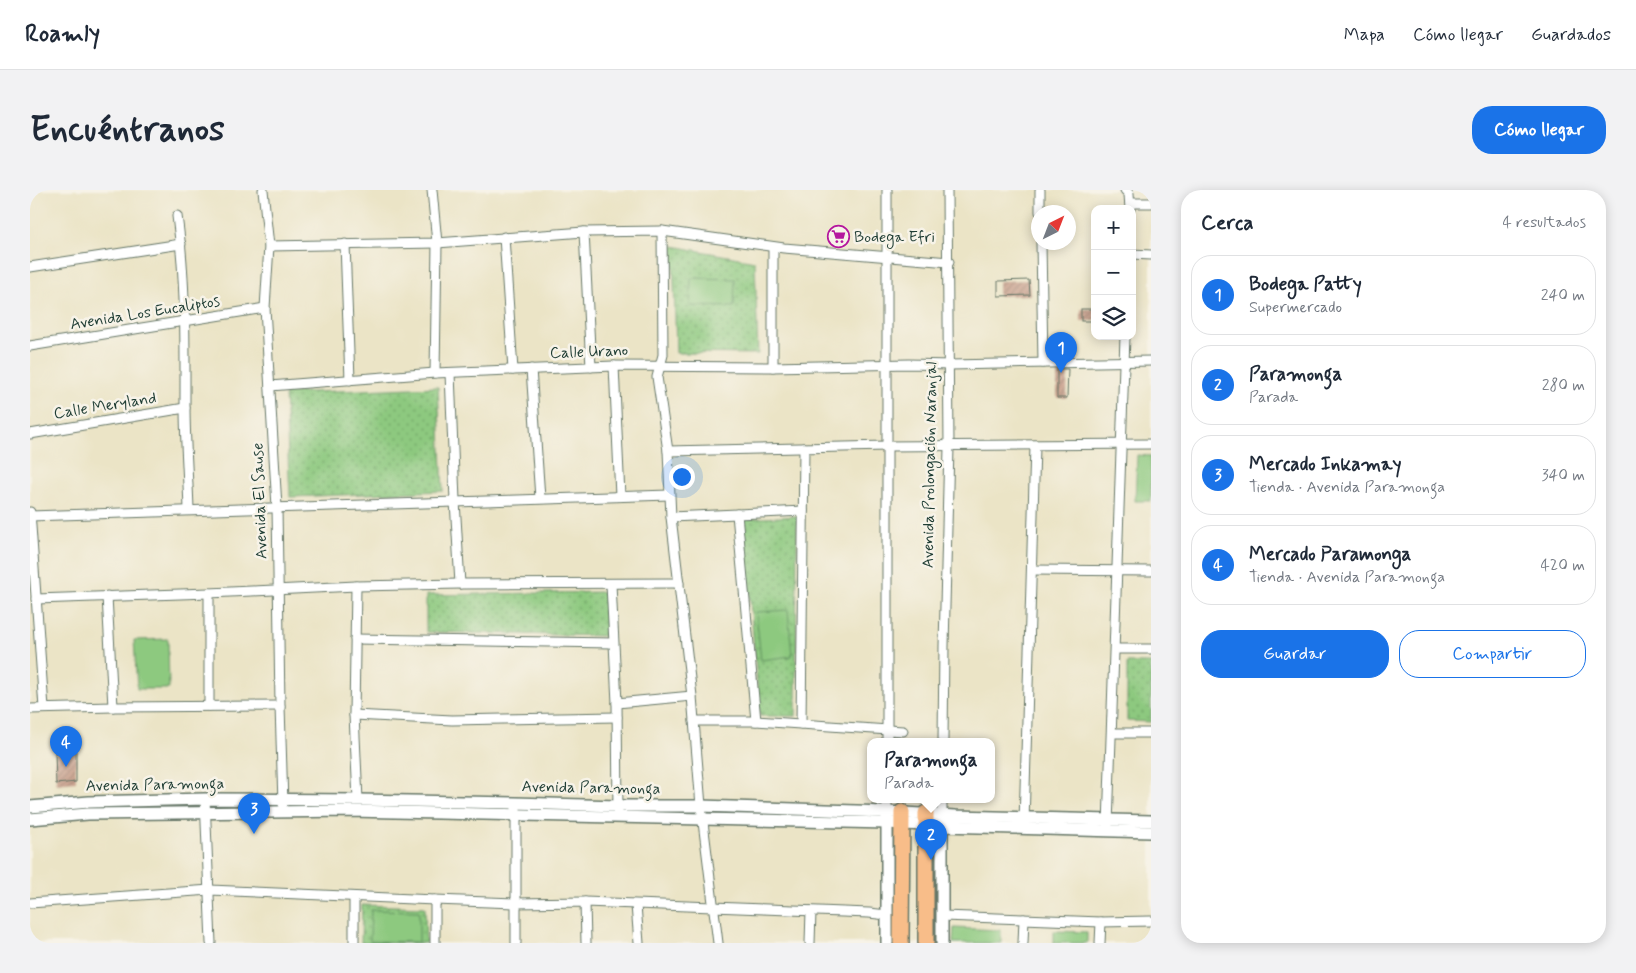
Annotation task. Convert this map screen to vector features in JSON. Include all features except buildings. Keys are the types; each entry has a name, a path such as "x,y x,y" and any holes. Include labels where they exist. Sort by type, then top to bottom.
{"main road":[{"path":"894,818 901,943"},
{"path":"926,819 926,943"}],"street":[{"name":"Avenida El Sause","path":"263,190 269,246 265,308 277,507 277,589 283,806"},
{"path":"432,190 437,243 435,373"},
{"path":"887,738 888,190"},
{"name":"Avenida Prolongación Naranjal","path":"943,738 950,447 947,190"},
{"path":"1040,190 1040,205"},
{"path":"1125,190 1129,194 1130,205"},
{"path":"1136,205 1151,203"},
{"path":"177,216 181,244 186,321 185,408 189,510"},
{"path":"269,246 437,243 584,232 662,231 773,247 949,262"},
{"path":"662,231 663,355 657,377 668,451 671,517 692,696 702,818 718,943"},
{"path":"584,232 592,367"},
{"path":"504,237 513,370"},
{"path":"30,266 181,244"},
{"path":"345,244 350,380"},
{"path":"773,247 773,368"},
{"path":"1041,250 1043,363"},
{"path":"1136,254 1151,255"},
{"name":"Avenida Los Eucaliptos","path":"30,346 265,308"},
{"path":"1108,825 1125,340"},
{"name":"Calle Urano","path":"270,386 435,373 614,366 773,368 1151,361"},
{"path":"614,366 620,496"},
{"path":"531,369 540,498"},
{"path":"450,373 460,584"},
{"name":"Calle Meryland","path":"30,434 185,408"},
{"path":"668,451 888,446 1151,444"},
{"path":"1024,823 1036,446"},
{"path":"801,724 804,448"},
{"path":"30,516 669,494"},
{"path":"671,517 803,511"},
{"path":"30,512 44,708"},
{"path":"737,514 756,721"},
{"path":"1032,570 1151,571"},
{"path":"36,599 356,586 679,583"},
{"path":"612,584 617,703 618,811"},
{"path":"356,586 354,715 358,800"},
{"path":"209,593 209,706"},
{"path":"107,596 113,707"},
{"path":"355,639 613,643"},
{"path":"1115,649 1151,649"},
{"path":"617,703 692,696"},
{"path":"30,709 280,706"},
{"path":"354,715 452,720 617,717"},
{"path":"694,721 756,721 903,731"},
{"path":"1112,733 1151,733"},
{"path":"205,800 211,943"},
{"name":"Avenida Paramonga","path":"30,819 89,808 205,800 283,806 618,811 702,818 894,818"},
{"name":"Avenida Paramonga","path":"30,807 205,812 358,800 516,808"},
{"path":"887,943 887,915 894,818 888,803"},
{"path":"942,803 942,943"},
{"name":"Avenida Paramonga","path":"618,811 701,806 942,821 1108,825 1151,832"},
{"path":"516,808 516,943"},
{"name":"Avenida Paramonga","path":"1108,825 1151,820"},
{"path":"30,903 210,890 516,903 585,902 887,915"},
{"path":"354,897 354,943"},
{"path":"435,900 435,943"},
{"path":"585,902 586,943"},
{"path":"636,905 639,943"},
{"path":"810,943 811,911"},
{"path":"943,916 1101,922 1151,921"},
{"path":"1023,943 1024,919"},
{"path":"1100,943 1101,922"}],"green space":[{"path":"673,246 755,261 758,354 676,353"},
{"path":"691,278 735,279 734,307 690,306"},
{"path":"438,387 443,491 290,497 285,393"},
{"path":"1137,455 1151,456 1151,501 1135,501"},
{"path":"797,516 796,716 760,716 743,519"},
{"path":"604,592 606,636 426,632 426,595"},
{"path":"788,610 792,656 761,660 756,612"},
{"path":"168,639 169,689 137,689 134,640"},
{"path":"1127,663 1151,663 1151,722 1127,721"},
{"path":"362,905 425,907 426,943 361,943"},
{"path":"371,910 419,911 419,942 370,941"},
{"path":"954,928 1001,930 1001,943 953,943"},
{"path":"1054,931 1087,932 1087,943 1054,943"}],"place":[{"name":"Bodega Efri","path":"838,237"},
{"name":"Bodega Patty","path":"1061,373"},
{"name":"Mercado Paramonga","path":"66,767"},
{"name":"Mercado Inkamay","path":"254,834"},
{"name":"Paramonga","path":"931,860"}]}
